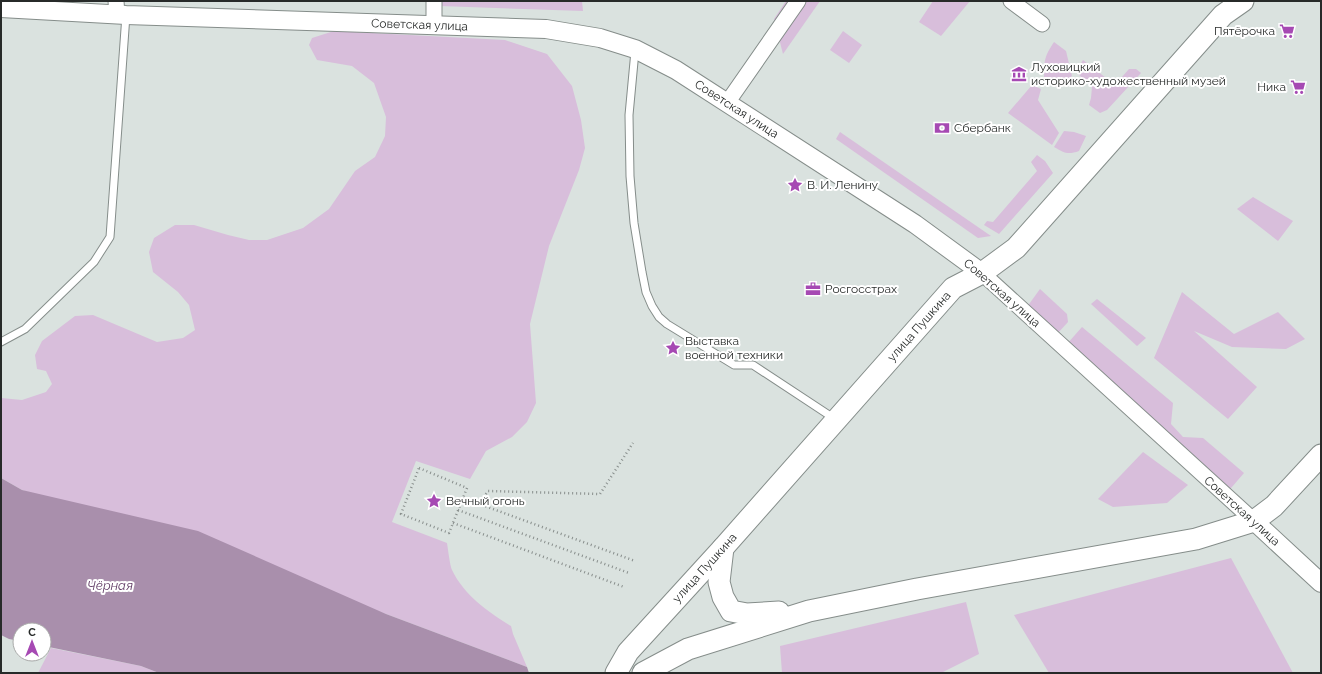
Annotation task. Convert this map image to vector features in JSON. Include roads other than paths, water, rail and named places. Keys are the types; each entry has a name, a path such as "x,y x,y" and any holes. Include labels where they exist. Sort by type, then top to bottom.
{"main road":[{"name":"улица Пушкина","path":"616,673 628,652 723,548 953,288 982,273 1016,248 1223,15 1243,1"},
{"path":"643,673 688,649 809,611 917,589 1196,539 1254,522 1274,506 1321,455"},
{"path":"723,548 719,582 723,597 731,611 747,614 809,611"}],"street":[{"path":"434,1 434,24"},
{"path":"727,103 798,1"},
{"path":"1011,1 1042,24"},
{"name":"Советская улица","path":"1,8 120,10 546,29 600,38 635,49 676,70 915,224 982,273 1321,583"}],"lane":[{"path":"1,342 25,328 94,262 110,237 120,10"},
{"path":"635,49 629,114 632,196 634,223 642,272 646,292 652,306 659,317 667,324 734,364 753,364 836,420"}],"water":[{"name":"Чёрная","path":"1,478 22,490 198,531 386,614 527,667 529,673 159,673 141,666 52,648 52,622 12,622 12,640 1,635"}],"place":[{"name":"Пятёрочка","path":"1287,31"},
{"name":"Луховицкий историко-художественный музей","path":"1019,74"},
{"name":"Ника","path":"1298,87"},
{"name":"Сбербанк","path":"942,128"},
{"name":"В. И. Ленину","path":"795,185"},
{"name":"Росгосстрах","path":"813,289"},
{"name":"Выставка военной техники","path":"673,348"},
{"name":"Вечный огонь","path":"434,501"}]}
